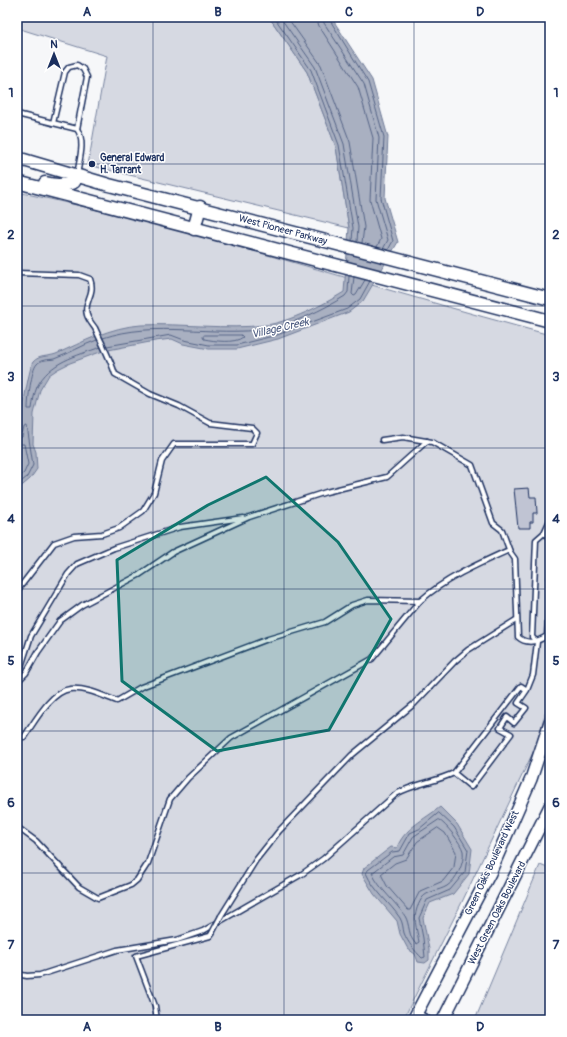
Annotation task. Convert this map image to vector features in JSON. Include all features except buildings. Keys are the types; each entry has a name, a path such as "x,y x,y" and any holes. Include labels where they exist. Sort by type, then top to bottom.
{"main road":[{"name":"West Pioneer Parkway","path":"17,158 77,176 550,299"},
{"path":"17,176 60,186 74,182 77,176"},
{"path":"17,182 550,321"},
{"path":"194,229 200,207"},
{"name":"Green Oaks Boulevard West","path":"418,1018 490,873 531,779 550,722"},
{"name":"West Green Oaks Boulevard","path":"443,1020 550,806"}],"lane":[{"path":"52,123 65,72 69,67 77,65 83,69 87,77 77,129"},
{"path":"17,114 77,129 81,135 82,144 77,176"},
{"path":"17,274 79,275 90,279 93,286 91,295 86,305 87,315 110,360 115,374 150,394 179,406 210,423 252,428 257,433 257,437 252,444 174,444 162,461 154,493 142,510 119,528 102,534 74,536 54,543 17,591"},
{"path":"382,440 403,437 427,441 472,465 493,523 502,530 509,550 515,559 516,620 518,637 523,641 537,642 547,636 550,578"},
{"path":"17,682 26,673 38,652 60,621 82,605 139,575 173,552 249,517 326,492 387,477 427,441"},
{"path":"17,679 31,636 68,574 77,564 114,548 180,527 249,517"},
{"path":"537,642 532,637 536,540 544,533 550,520"},
{"path":"544,533 550,538"},
{"path":"17,827 36,841 79,887 98,898 131,885 137,880 148,863 156,834 170,799 188,778 231,738 372,659 420,601 431,591 466,570 509,550"},
{"path":"17,737 24,737 51,699 69,689 87,691 118,701 141,687 268,639 325,622 352,605 368,600 420,601"},
{"path":"157,1020 156,1006 136,956 210,936 256,860 279,831 352,755 414,704 455,661 468,650 516,620"},
{"path":"454,773 471,787 511,734 500,728 507,717 514,723 526,708 518,703 527,690 532,675 537,642"},
{"path":"17,974 27,976 40,975 117,950 177,940 203,931 302,874 323,859 396,794 409,787 438,780 454,773 521,686 527,690"}],"highlighted area":[{"path":"266,477 338,542 391,619 329,730 217,751 122,681 117,560 208,505"}],"shaded area":[{"path":"17,17 269,17 307,72 336,147 349,228 88,165 107,56 17,28"},
{"path":"17,192 151,223 550,335 550,696 536,746 462,902 403,1020 17,1020"},
{"path":"540,865 550,869 550,1020 475,1020"}],"water":[{"name":"Village Creek","path":"269,17 331,17 372,80 388,137 385,198 398,242 363,301 349,312 278,339 237,349 209,349 183,344 172,339 155,341 103,351 58,369 49,375 40,390 34,414 33,444 36,452 37,469 30,479 17,490 17,445 29,375 31,366 35,360 41,357 56,354 108,332 130,326 157,325 235,327 266,325 306,312 344,292 349,228 336,147 307,72"},
{"path":"440,807 457,824 472,849 469,874 453,894 430,903 423,918 429,949 429,960 425,963 418,962 415,954 408,949 400,934 397,921 374,894 362,874 364,868 391,847 397,848 404,835 409,830"}],"place":[{"name":"General Edward H. Tarrant","path":"92,164"}]}
